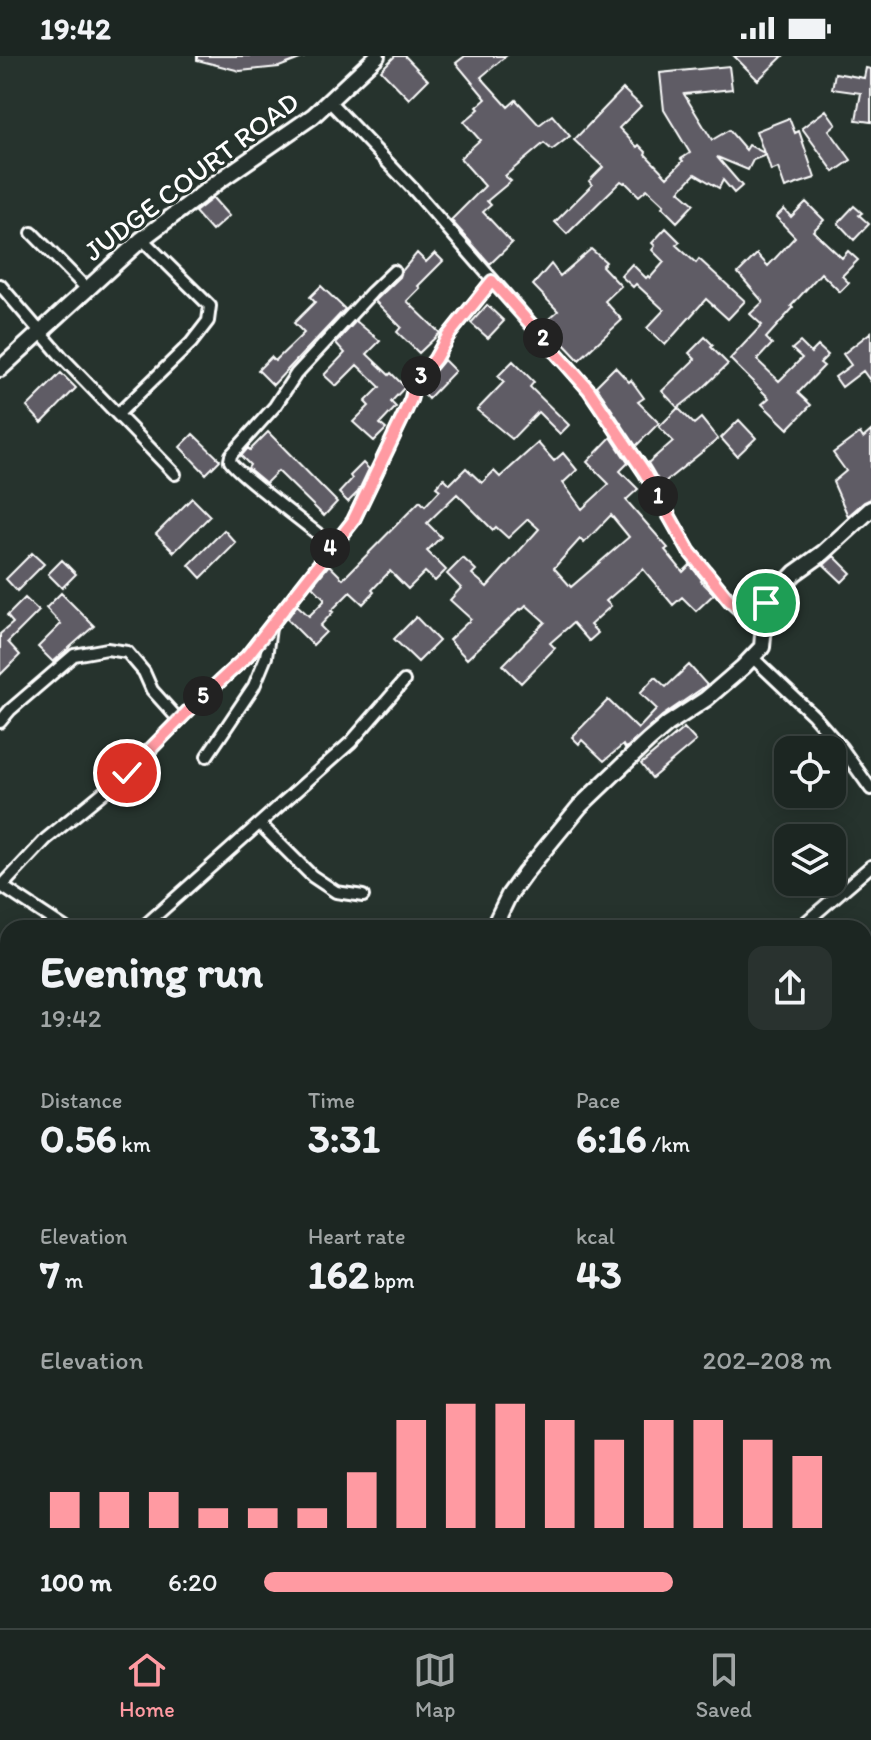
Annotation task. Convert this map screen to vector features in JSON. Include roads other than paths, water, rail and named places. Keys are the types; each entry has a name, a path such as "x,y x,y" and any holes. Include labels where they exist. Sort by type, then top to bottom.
{"street":[{"name":"JUDGE COURT ROAD","path":"0,369 142,239 313,116 377,56"},
{"path":"329,101 414,190 589,390 645,473 689,551 729,600 764,627"},
{"path":"32,233 87,289"},
{"path":"118,414 191,343 208,321 210,306 142,239"},
{"path":"332,545 251,481 232,464 231,455 275,406 296,374 394,271"},
{"path":"53,920 1,885 46,839 127,773 247,656 353,521 403,417 415,383 492,281"},
{"path":"0,285 61,356 175,474"},
{"path":"497,920 509,895 580,806 648,741 706,699 762,647 766,603 795,573 823,553 871,509"},
{"path":"207,756 254,686 266,657 271,626"},
{"path":"0,722 74,655 107,649 127,652 144,672 152,690 179,720"},
{"path":"752,657 813,715 871,789"},
{"path":"151,920 351,742 404,681"},
{"path":"260,824 312,876 336,892 363,896"},
{"path":"808,920 871,866"}]}
